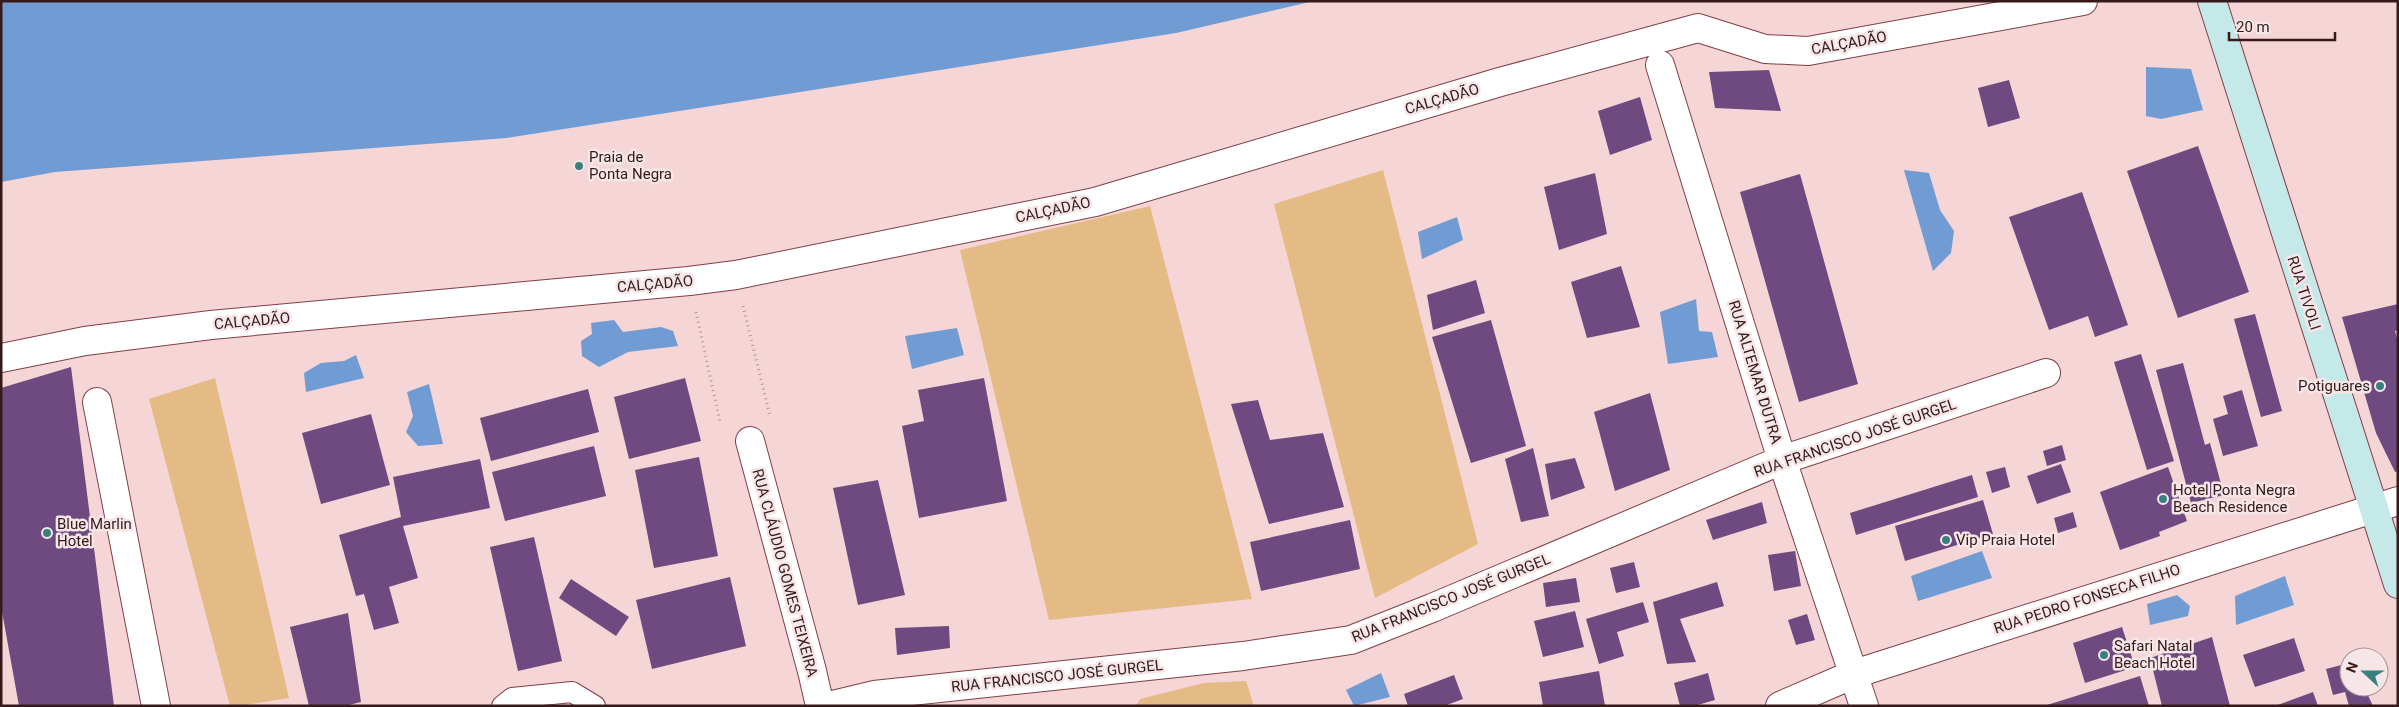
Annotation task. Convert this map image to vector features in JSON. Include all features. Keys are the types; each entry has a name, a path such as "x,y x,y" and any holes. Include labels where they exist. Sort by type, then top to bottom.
{"street":[{"name":"CALÇADÃO","path":"1,358 85,340 211,325 690,281 736,275 1095,202 1500,82 1698,28 1765,49 1808,51 2083,1"},
{"name":"RUA TIVOLI","path":"2212,1 2372,508 2398,584"},
{"name":"RUA ALTEMAR DUTRA","path":"1660,65 1782,460 1864,706"},
{"name":"RUA FRANCISCO JOSÉ GURGEL","path":"828,706 874,695 1234,657 1351,640 1432,608 1782,460 2046,373"},
{"path":"97,402 156,706"},
{"name":"RUA CLÁUDIO GOMES TEIXEIRA","path":"750,441 820,706"},
{"name":"RUA PEDRO FONSECA FILHO","path":"1780,706 1854,674 2398,501"}],"lane":[{"path":"502,706 512,698 572,692 595,706"}],"path":[{"path":"736,275 771,419"},
{"path":"690,281 720,422"}],"shaded area":[{"path":"1383,170 1478,544 1375,598 1274,204"},
{"path":"1150,206 1252,599 1049,620 960,250"},
{"path":"215,378 289,698 238,706 230,706 149,399"},
{"path":"1246,681 1254,706 1136,706 1140,699 1204,683"}],"water":[{"path":"1,1 1314,1 1176,33 507,138 55,172 1,182"},
{"path":"2146,67 2191,69 2203,110 2161,119 2146,116"},
{"path":"1904,170 1929,173 1940,210 1954,231 1951,253 1933,271"},
{"path":"1457,217 1463,240 1422,259 1418,232"},
{"path":"1696,299 1699,331 1712,332 1718,357 1668,364 1660,312"},
{"path":"614,320 623,332 661,327 673,331 678,346 628,352 599,367 582,356 581,341 592,334 591,323"},
{"path":"957,328 964,355 912,369 905,336"},
{"path":"356,355 364,378 306,392 304,373 321,363 344,361"},
{"path":"429,384 443,444 418,446 406,432 413,416 407,392"},
{"path":"1982,551 1992,578 1918,601 1911,576"},
{"path":"2285,576 2294,605 2236,625 2235,596"},
{"path":"2177,595 2190,606 2188,616 2150,625 2147,604"},
{"path":"1381,673 1390,697 1354,706 1346,690"}],"building":[{"path":"1769,70 1781,111 1715,108 1709,72"},
{"path":"2009,80 2020,118 1988,127 1978,88"},
{"path":"1640,97 1652,140 1610,155 1598,111"},
{"path":"2198,146 2249,292 2178,318 2127,171"},
{"path":"1595,173 1607,234 1559,250 1544,187"},
{"path":"1800,174 1858,384 1799,402 1740,192"},
{"path":"2082,192 2128,325 2095,337 2088,316 2049,330 2009,217"},
{"path":"1621,266 1640,327 1587,338 1571,282"},
{"path":"1476,280 1485,313 1433,330 1427,295"},
{"name":"Potiguares","path":"2398,304 2398,330 2395,331 2398,342 2398,471 2395,472 2376,433 2342,317"},
{"path":"2255,314 2282,411 2261,417 2234,319"},
{"path":"1491,320 1526,446 1471,463 1432,337"},
{"path":"2141,354 2174,461 2147,470 2114,362"},
{"path":"2183,363 2205,445 2210,443 2224,495 2191,503 2156,370"},
{"name":"Blue Marlin Hotel","path":"71,367 114,706 19,706 1,606 1,388"},
{"path":"685,378 701,441 629,459 614,397"},
{"path":"984,378 1007,501 919,518 902,426 924,421 918,390"},
{"path":"588,389 599,432 491,461 480,418"},
{"path":"2242,390 2258,446 2223,456 2213,419 2228,414 2223,396"},
{"path":"1650,393 1670,470 1615,491 1594,412"},
{"path":"1258,400 1270,440 1323,433 1344,507 1269,524 1231,404"},
{"path":"371,414 390,485 321,504 302,433"},
{"path":"2062,445 2066,460 2047,466 2043,451"},
{"path":"594,446 606,496 505,521 492,472"},
{"path":"1533,448 1549,516 1521,522 1505,459"},
{"path":"699,457 718,556 654,568 635,470"},
{"path":"1575,458 1585,488 1551,500 1545,464"},
{"path":"480,459 490,508 403,526 418,578 389,587 399,623 374,630 364,594 356,596 339,535 401,517 393,477"},
{"path":"2061,464 2071,492 2037,504 2027,476"},
{"path":"2005,467 2010,487 1992,493 1986,472"},
{"path":"2168,467 2187,521 2159,532 2160,536 2120,550 2100,492"},
{"path":"1972,475 1978,497 1856,535 1850,513"},
{"path":"878,480 905,595 858,605 833,488"},
{"path":"1983,500 1993,534 1905,561 1895,526"},
{"path":"1762,502 1767,523 1713,540 1706,520"},
{"path":"2073,512 2077,527 2058,533 2054,518"},
{"path":"1350,520 1360,569 1261,591 1250,542"},
{"path":"534,537 562,661 518,671 490,547"},
{"path":"1795,551 1801,586 1774,591 1768,555"},
{"path":"1634,562 1640,587 1616,593 1610,568"},
{"path":"730,577 746,646 652,669 636,600"},
{"path":"1576,578 1580,602 1546,607 1543,583"},
{"path":"571,579 629,617 616,636 559,598"},
{"path":"1717,582 1724,606 1680,619 1696,662 1667,664 1653,602"},
{"path":"1643,602 1649,622 1617,632 1624,656 1599,664 1586,619"},
{"path":"1575,611 1584,647 1543,657 1534,621"},
{"path":"348,613 361,702 345,706 309,706 290,627"},
{"path":"1807,614 1815,640 1796,645 1788,620"},
{"path":"949,626 950,648 897,655 895,628"},
{"name":"Safari Natal Beach Hotel","path":"2122,627 2135,667 2085,683 2073,643"},
{"path":"2212,637 2230,706 2162,706 2150,658"},
{"path":"2294,638 2305,671 2255,687 2243,655"},
{"path":"2339,666 2339,694 2333,695 2326,669"},
{"path":"1599,671 1605,706 1543,706 1539,682"},
{"path":"1708,673 1715,700 1694,706 1680,706 1674,683"},
{"path":"1454,675 1463,699 1444,706 1408,706 1404,694"},
{"path":"2140,676 2149,706 2047,706 2047,705"},
{"path":"2313,692 2318,706 2275,706"},
{"path":"2346,697 2369,697 2373,706 2349,706"}],"place":[{"name":"Praia de Ponta Negra","path":"579,166"},
{"name":"Potiguares","path":"2380,386"},
{"name":"Hotel Ponta Negra Beach Residence","path":"2163,499"},
{"name":"Blue Marlin Hotel","path":"47,533"},
{"name":"Vip Praia Hotel","path":"1946,540"},
{"name":"Safari Natal Beach Hotel","path":"2104,655"}]}
